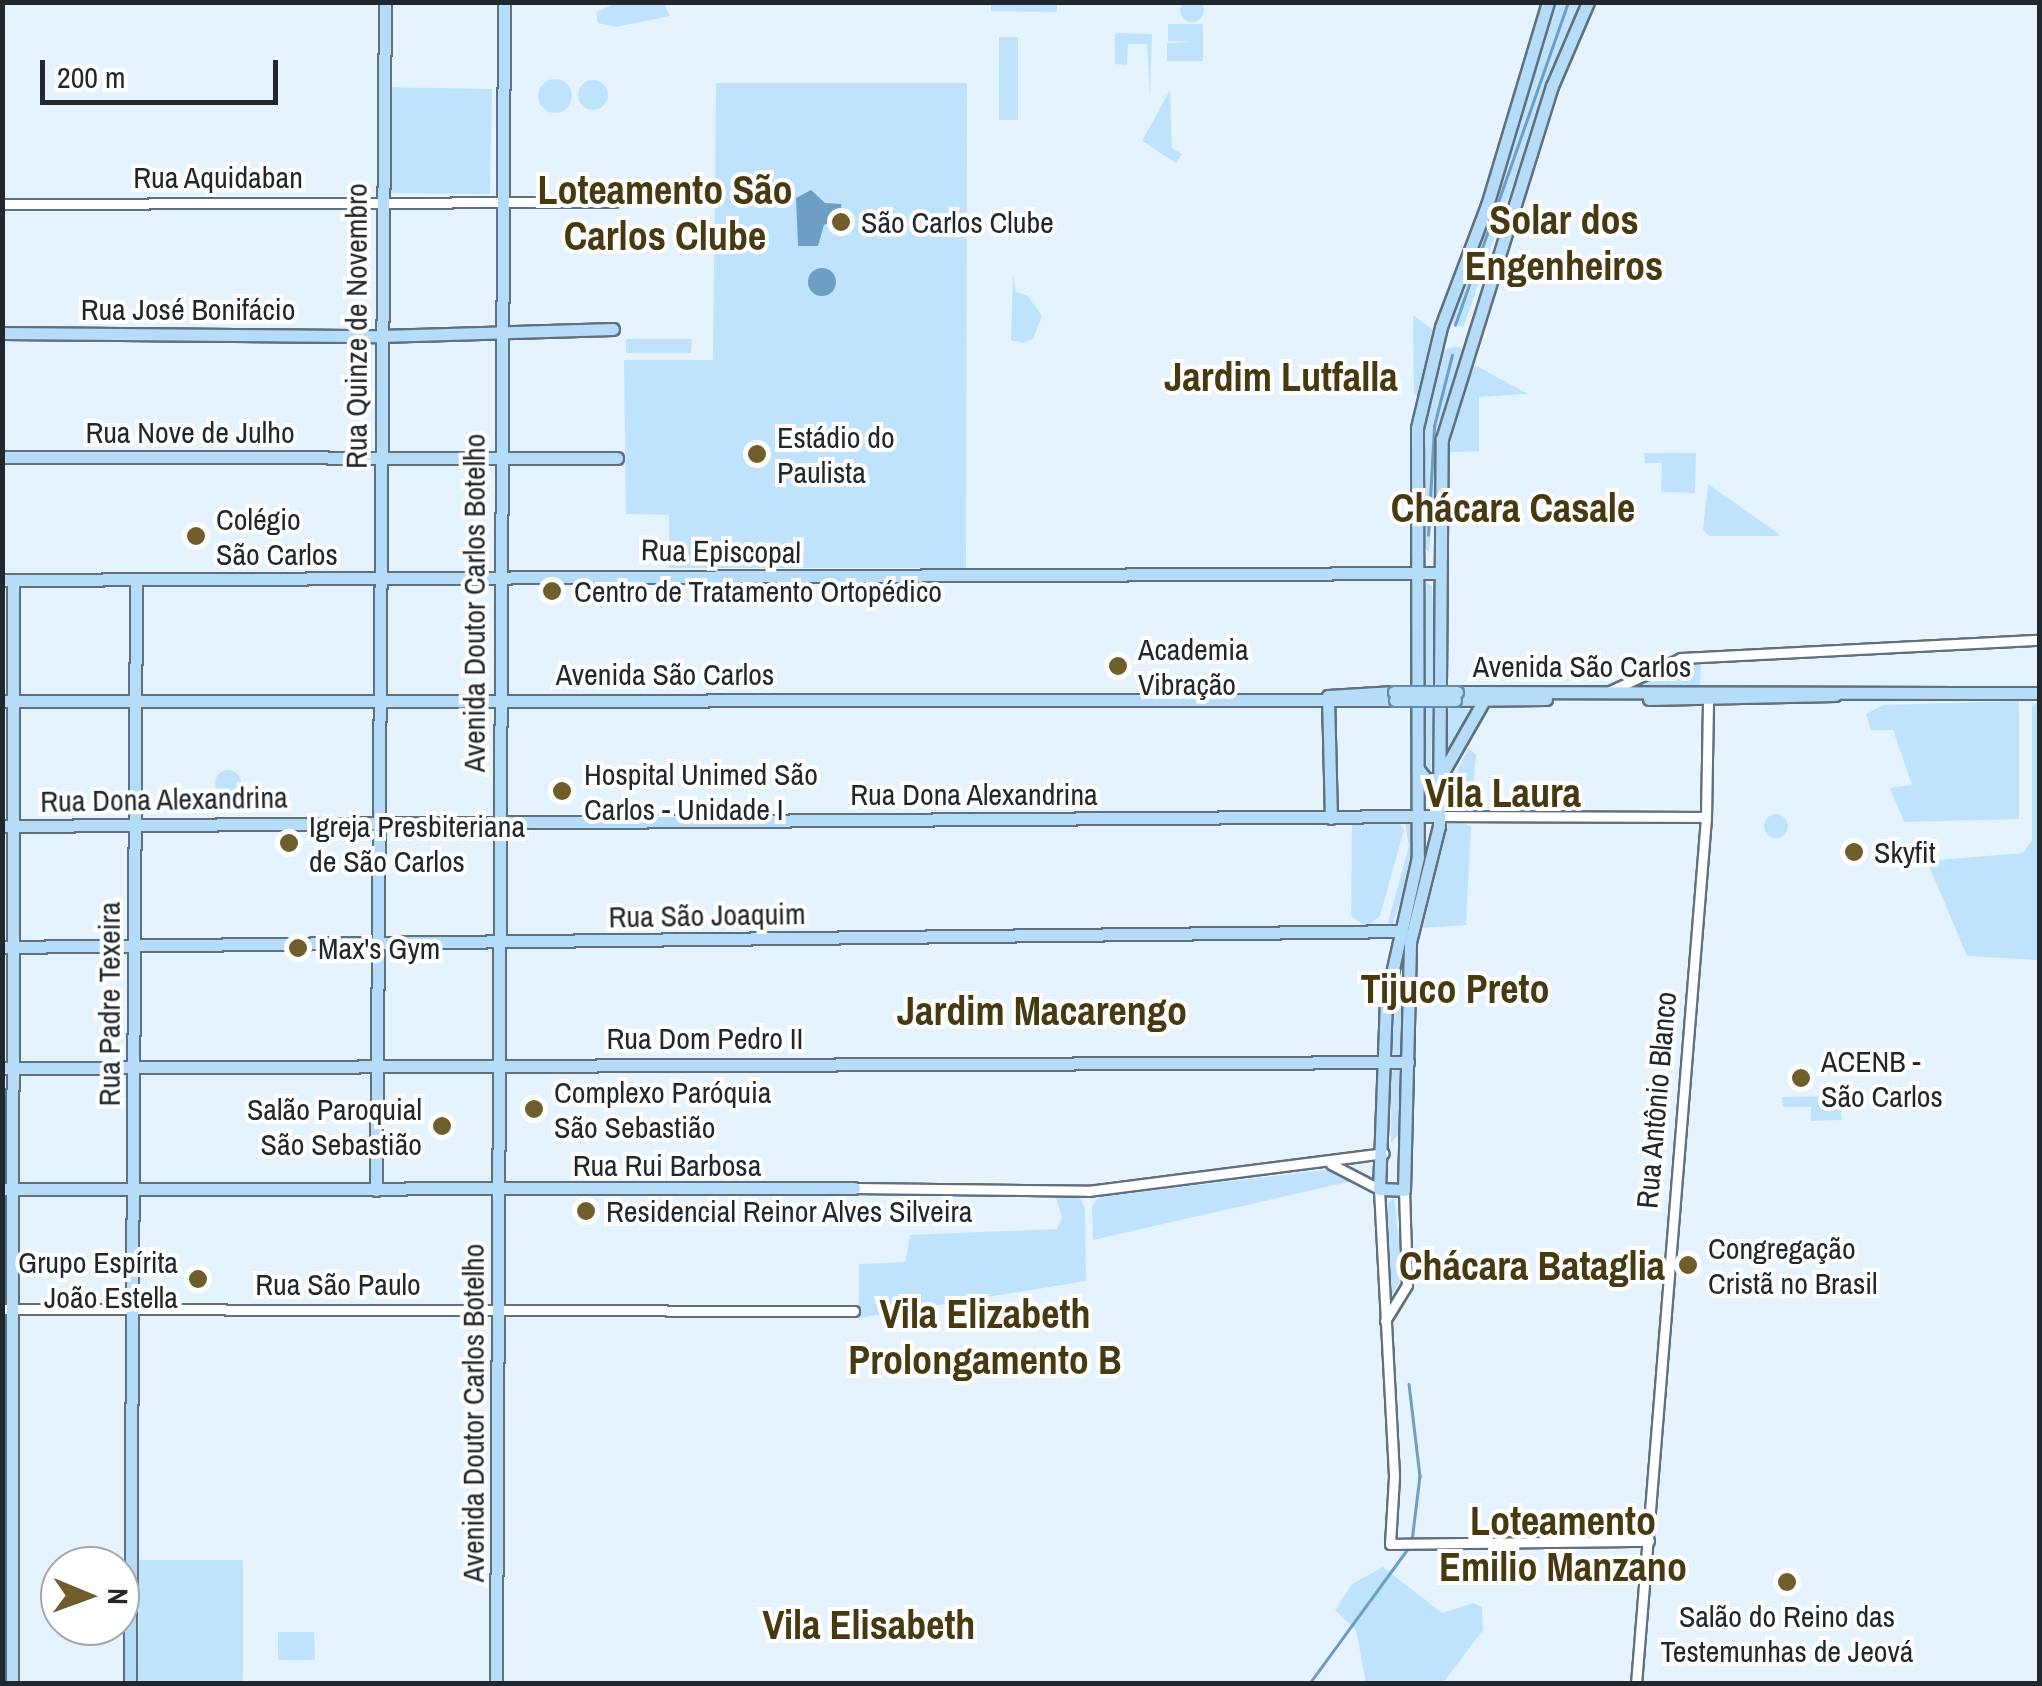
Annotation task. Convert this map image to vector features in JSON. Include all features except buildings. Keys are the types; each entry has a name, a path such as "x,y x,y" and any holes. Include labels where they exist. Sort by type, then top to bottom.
{"main road":[{"name":"Rua Quinze de Novembro","path":"376,1190 376,700 382,456 380,200 386,2"},
{"name":"Avenida Doutor Carlos Botelho","path":"496,1684 504,2"},
{"path":"1548,2 1487,205 1446,310 1419,415 1417,870 1406,931 1407,1135 1404,1190 1379,1189 1384,1153 1386,1000 1394,953 1406,931 1439,816 1440,458 1454,395 1559,67 1588,2"},
{"name":"Rua José Bonifácio","path":"2,332 380,336 613,329"},
{"name":"Rua Nove de Julho","path":"2,457 617,458"},
{"path":"1416,548 1429,559 1438,547"},
{"name":"Rua Episcopal","path":"8,580 501,573 856,579 1438,574"},
{"name":"Rua Padre Texeira","path":"130,1677 136,578"},
{"path":"8,580 7,1309 12,1684"},
{"name":"Avenida São Carlos","path":"7,701 2037,692"},
{"name":"Avenida São Carlos","path":"1456,696 1484,700 1819,700 1837,694"},
{"path":"1328,696 1331,818"},
{"path":"1439,783 1484,700"},
{"path":"1418,769 1426,779 1439,783"},
{"name":"Rua Dona Alexandrina","path":"7,826 378,820 1439,816"},
{"name":"Rua São Joaquim","path":"7,946 1406,931"},
{"path":"1381,932 1394,953"},
{"path":"1386,1000 1409,1002"},
{"name":"Rua Dom Pedro II","path":"7,1068 1408,1062"},
{"path":"1384,1153 1407,1135"},
{"name":"Rua Rui Barbosa","path":"8,1189 854,1188"}],"street":[{"name":"Rua Aquidaban","path":"2,204 614,202"},
{"path":"1607,692 1680,658 1810,648 2040,640"},
{"name":"Rua Antônio Blanco","path":"1636,1684 1706,817 1708,700"},
{"name":"Rua Dona Alexandrina","path":"1439,816 1706,817"},
{"name":"Rua Rui Barbosa","path":"854,1188 1088,1191 1331,1164 1384,1153"},
{"path":"1331,1164 1379,1189 1394,1477 1392,1544 1648,1540"},
{"path":"1385,1321 1407,1285 1404,1190"},
{"name":"Rua São Paulo","path":"7,1309 854,1311"}],"shaded area":[{"path":"1192,-2 1201,1 1201,19 1192,22 1183,19 1180,10 1183,1"},
{"path":"619,2 664,3 670,16 616,27 598,23 596,12"},
{"path":"991,3 1057,3 1057,12 991,11"},
{"path":"1555,3 1583,3 1560,50 1463,328 1448,320"},
{"path":"1168,24 1203,24 1203,61 1167,61 1167,43 1195,42 1168,41"},
{"path":"1115,33 1152,34 1150,98 1147,44 1128,44 1127,65 1115,64"},
{"path":"999,37 1018,37 1018,120 999,120"},
{"path":"555,79 567,84 572,96 567,108 555,113 543,108 538,96 543,84"},
{"path":"593,80 607,89 608,95 599,109 593,110 579,101 578,95 587,81"},
{"name":"São Carlos Clube","path":"716,83 967,83 966,568 669,568 669,515 626,514 624,360 713,360"},
{"path":"390,87 492,89 490,194 388,193"},
{"path":"1170,90 1172,148 1182,154 1176,163 1142,141"},
{"path":"811,190 825,203 841,204 842,216 824,225 818,246 798,246 796,198"},
{"path":"822,268 832,272 836,282 832,292 822,296 812,292 808,282 812,272"},
{"path":"1013,274 1016,292 1028,296 1042,316 1033,339 1023,343 1011,340"},
{"path":"1413,315 1437,333 1418,397 1414,394"},
{"path":"626,339 692,339 691,353 626,353"},
{"path":"1456,346 1464,350 1439,441 1429,552 1423,548 1423,420 1444,350"},
{"path":"1477,366 1528,394 1479,397 1479,451 1449,452 1458,399 1469,368"},
{"path":"1644,453 1696,453 1695,493 1661,492 1662,463 1645,463"},
{"path":"1708,484 1780,536 1709,536 1703,529"},
{"path":"1426,582 1432,586 1434,633 1431,773 1424,763"},
{"path":"1701,664 1700,685 1634,685 1679,666"},
{"path":"2019,701 2019,819 1904,822 1890,788 1912,785 1893,730 1871,730 1866,714 1883,705"},
{"path":"2040,702 2039,1007 2037,960 1967,956 1927,861 2023,853 2032,840 2032,705"},
{"path":"1452,705 1470,710 1444,761 1445,713"},
{"path":"1468,748 1476,754 1472,805 1458,812 1448,792"},
{"path":"228,770 237,774 241,783 237,792 228,796 219,792 215,783 219,774"},
{"path":"1776,814 1788,826 1776,838 1764,826"},
{"path":"1449,820 1471,826 1466,925 1423,928"},
{"path":"1412,822 1413,867 1392,926 1388,922 1409,846 1405,823"},
{"path":"1352,824 1400,824 1404,830 1380,916 1366,927 1351,916"},
{"path":"1391,1008 1403,1008 1400,1057 1390,1053"},
{"path":"1399,1066 1400,1132 1391,1143 1391,1073"},
{"path":"1840,1096 1842,1120 1811,1121 1811,1107 1783,1107 1782,1097"},
{"path":"1333,1169 1357,1180 1093,1240 1092,1205 1100,1197"},
{"path":"1055,1195 1080,1197 1085,1209 1086,1281 859,1318 859,1264 905,1262 910,1235 1057,1229 1062,1217"},
{"path":"1394,1197 1403,1276 1389,1300 1383,1209"},
{"path":"140,1560 243,1560 243,1683 138,1683"},
{"path":"1383,1567 1442,1613 1473,1603 1482,1607 1483,1630 1443,1683 1366,1683 1356,1630 1335,1610 1352,1584"},
{"path":"278,1632 314,1632 315,1660 278,1660"}],"waterway":[{"path":"1455,325 1568,2"},
{"path":"1428,535 1434,426 1452,355"},
{"path":"1409,1384 1420,1476 1412,1541"},
{"path":"1309,1684 1408,1548"}],"place":[{"name":"São Carlos Clube","path":"841,222"},
{"name":"Estádio do Paulista","path":"757,454"},
{"name":"Colégio São Carlos","path":"196,536"},
{"name":"Centro de Tratamento Ortopédico","path":"552,591"},
{"name":"Academia Vibração","path":"1118,666"},
{"name":"Hospital Unimed São Carlos - Unidade I","path":"562,791"},
{"name":"Igreja Presbiteriana de São Carlos","path":"289,843"},
{"name":"Skyfit","path":"1854,852"},
{"name":"Max's Gym","path":"298,948"},
{"name":"ACENB - São Carlos","path":"1801,1078"},
{"name":"Complexo Paróquia São Sebastião","path":"534,1109"},
{"name":"Salão Paroquial São Sebastião","path":"442,1126"},
{"name":"Residencial Reinor Alves Silveira","path":"586,1211"},
{"name":"Congregação Cristã no Brasil","path":"1688,1265"},
{"name":"Grupo Espírita João Estella","path":"198,1279"},
{"name":"Salão do Reino das Testemunhas de Jeová","path":"1787,1582"}],"district":[{"name":"Loteamento São Carlos Clube","path":"665,213"},
{"name":"Solar dos Engenheiros","path":"1564,243"},
{"name":"Jardim Lutfalla","path":"1281,377"},
{"name":"Chácara Casale","path":"1513,508"},
{"name":"Vila Laura","path":"1503,793"},
{"name":"Tijuco Preto","path":"1455,989"},
{"name":"Jardim Macarengo","path":"1042,1011"},
{"name":"Chácara Bataglia","path":"1532,1266"},
{"name":"Vila Elizabeth Prolongamento B","path":"985,1337"},
{"name":"Loteamento Emilio Manzano","path":"1563,1544"},
{"name":"Vila Elisabeth","path":"869,1625"}]}
